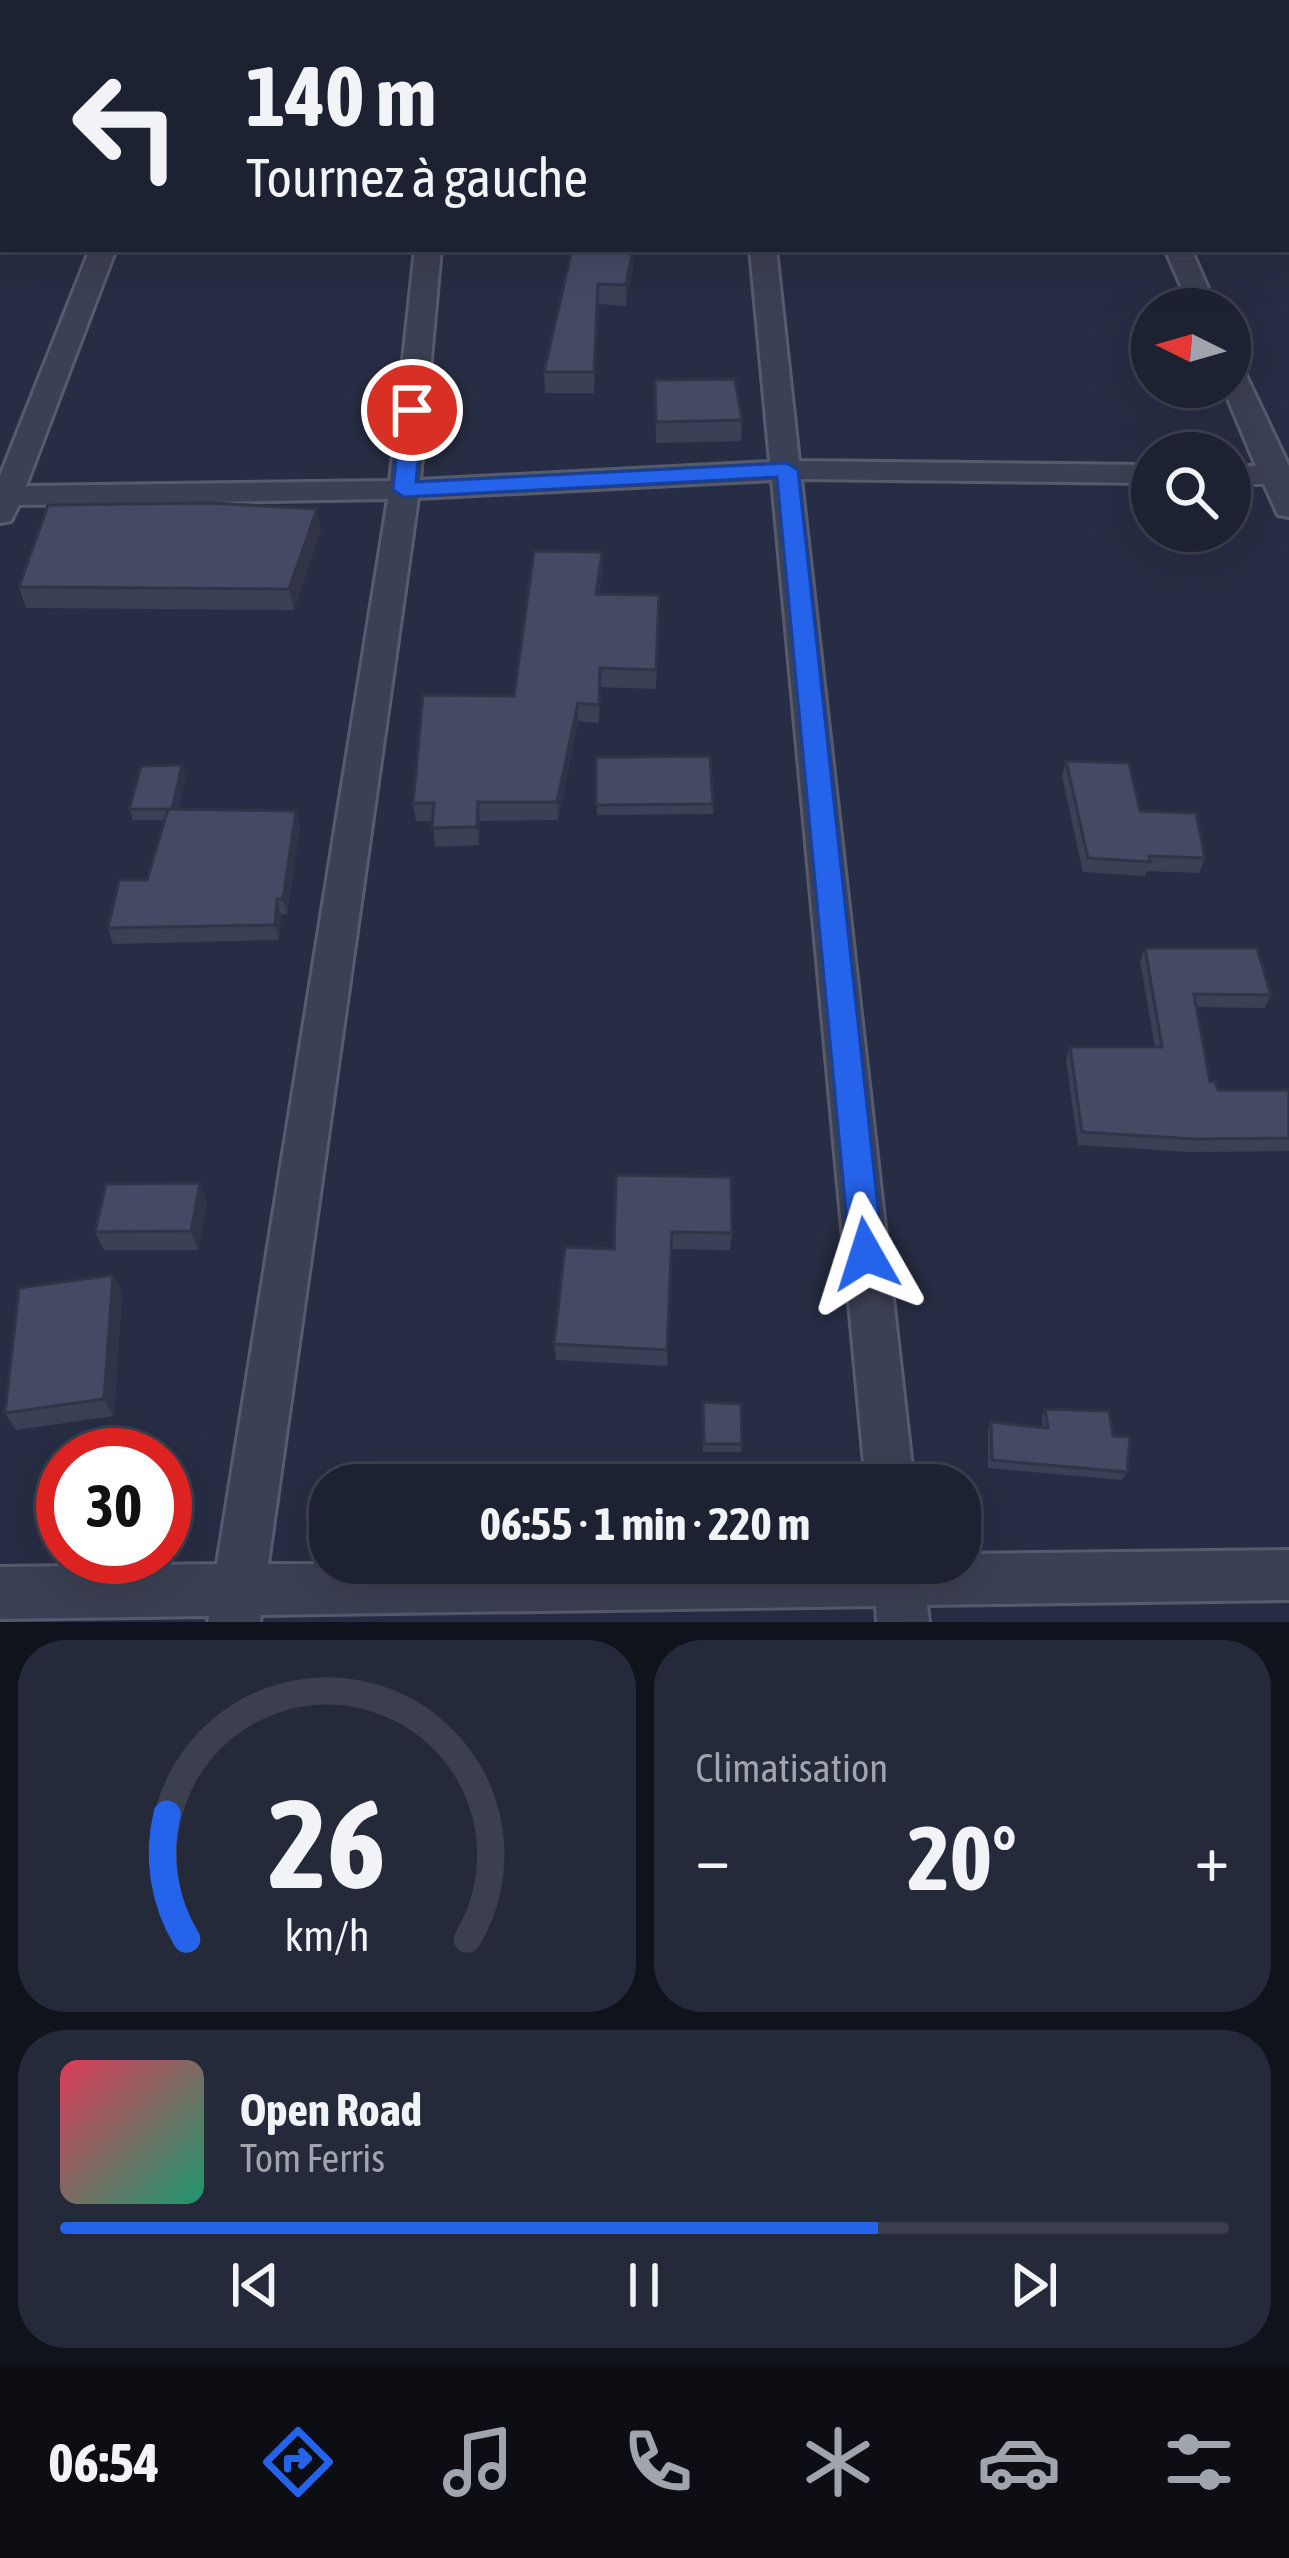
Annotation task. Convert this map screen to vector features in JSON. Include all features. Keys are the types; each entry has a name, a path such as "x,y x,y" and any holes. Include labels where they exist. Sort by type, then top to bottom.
{"street":[{"path":"102,252 2,502 404,490 787,470 1131,474"},
{"path":"237,1606 404,490 428,252"},
{"path":"763,252 888,1464"},
{"path":"1179,252 1195,288"},
{"path":"1249,408 1282,475 1289,508"},
{"path":"1251,475 1282,475"},
{"path":"0,1594 237,1606 1289,1575"}],"building":[{"path":"571,252 632,252 626,285 598,284 594,372 544,372"},
{"path":"735,379 742,420 656,422 655,380"},
{"path":"210,503 317,509 289,589 19,587 48,505"},
{"path":"534,551 602,552 596,594 659,595 656,670 600,668 599,705 578,703 557,802 478,802 477,827 432,828 434,803 413,803 423,695 514,696"},
{"path":"710,756 713,804 596,805 596,757"},
{"path":"1066,761 1129,763 1140,811 1196,813 1205,858 1149,856 1150,862 1088,858"},
{"path":"182,765 172,809 129,809 141,766"},
{"path":"168,809 296,811 275,925 108,928 119,880 147,880"},
{"path":"1145,948 1257,948 1271,995 1194,994 1210,1082 1215,1081 1218,1090 1289,1090 1289,1138 1195,1139 1082,1132 1070,1047 1162,1047"},
{"path":"616,1175 731,1177 732,1233 672,1232 667,1350 554,1344 565,1247 614,1249"},
{"path":"200,1183 191,1231 95,1232 106,1184"},
{"path":"113,1275 104,1399 5,1413 19,1288"},
{"path":"703,1402 741,1404 742,1444 704,1444"},
{"path":"1045,1409 1109,1411 1113,1436 1130,1437 1127,1472 992,1460 991,1422 1048,1428"}],"route":[{"path":"412,410 404,490 787,470 866,1254"}]}
